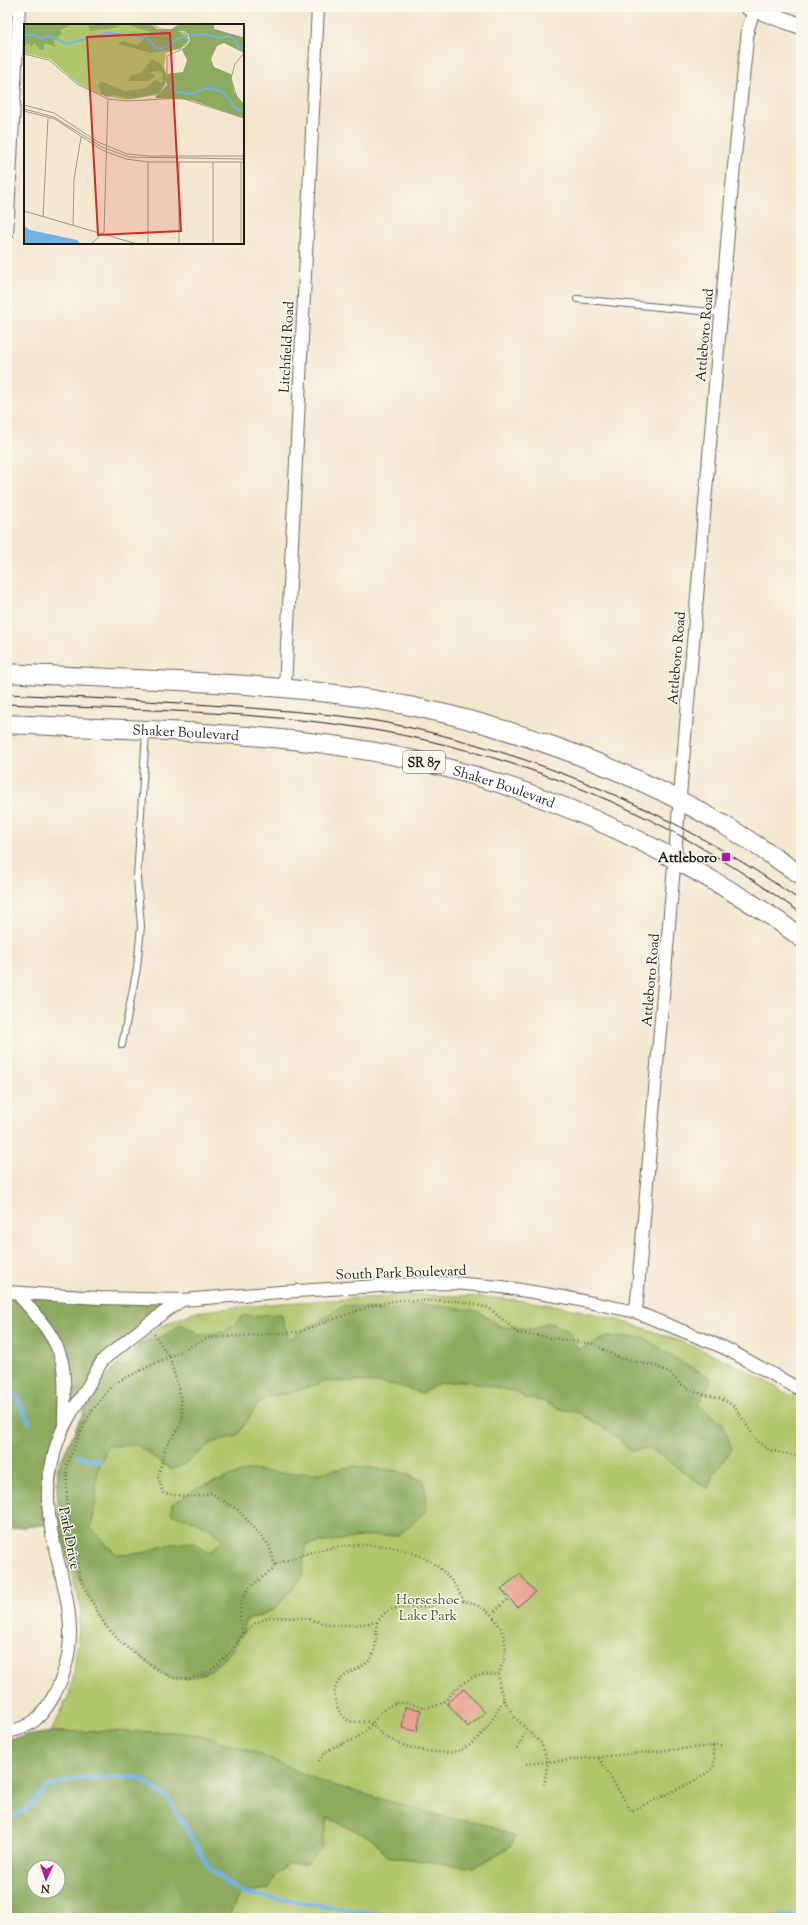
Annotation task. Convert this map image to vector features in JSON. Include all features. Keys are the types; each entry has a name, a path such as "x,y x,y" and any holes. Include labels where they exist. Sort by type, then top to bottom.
{"main road":[{"path":"7,673 285,688 385,701 494,727 572,754 679,800 724,825 801,875"},
{"name":"Shaker Boulevard","path":"7,724 250,737 309,742 375,752 435,765 511,786 564,806 608,825 675,859 759,908 801,938"}],"street":[{"path":"7,234 19,7"},
{"name":"Litchfield Road","path":"285,688 318,7"},
{"path":"752,8 801,26"},
{"name":"Attleboro Road","path":"636,1312 732,186 748,29 752,8"},
{"name":"South Park Boulevard","path":"12,1292 99,1298 182,1300 280,1292 452,1283 502,1287 636,1312 725,1348 801,1390"},
{"path":"12,1292 43,1324 54,1342 62,1362 64,1424"},
{"name":"Park Drive","path":"7,1732 16,1731 34,1723 50,1703 63,1679 69,1651 70,1618 68,1599 50,1524 48,1500 49,1479 56,1448 64,1424 104,1360 146,1324 182,1300"}],"lane":[{"path":"577,299 721,313"},
{"path":"122,1045 137,968 142,926 136,878 146,731"}],"path":[{"path":"377,1622 355,1625 330,1625 305,1618 269,1617 256,1623 243,1633 231,1652 210,1672 188,1679 172,1678 156,1669 121,1643 105,1625 83,1586 72,1549 67,1505 67,1465 87,1419 113,1384 170,1358 208,1338 298,1332 374,1305 401,1300 459,1301 489,1308 518,1333 594,1344 619,1358 656,1366 671,1374 680,1384 695,1392 722,1399 735,1407 757,1442 769,1450 801,1457"},
{"path":"146,1324 170,1358 180,1395 183,1419 174,1436 166,1445 158,1477 163,1493 188,1497 203,1496 211,1493 238,1510 269,1545 276,1565"},
{"path":"243,1633 240,1611 242,1597 247,1589 274,1569 276,1565 311,1551 334,1546 370,1544 394,1547 428,1558 448,1576 464,1602"},
{"path":"492,1614 509,1598"},
{"path":"504,1700 488,1726 470,1744 459,1750 445,1753 398,1743 384,1735 371,1723 350,1720 342,1714 336,1702 335,1689 340,1681 351,1671 363,1666 370,1659 374,1651 377,1622 383,1613 395,1607 425,1607 445,1603 464,1602 473,1604 492,1614 501,1631 506,1644 505,1657 499,1675 500,1688 504,1700 514,1717 526,1731 541,1743 548,1762 544,1785"},
{"path":"319,1761 324,1752 335,1745 352,1740 363,1734 381,1712 393,1705 399,1703 426,1708 443,1702 463,1683 477,1675 499,1675"},
{"path":"517,1749 526,1731"},
{"path":"599,1758 631,1811 662,1798 710,1771 715,1760 712,1745"},
{"path":"526,1764 722,1745"}],"green space":[{"path":"7,1292 182,1300 104,1360 55,1450 50,1524 7,1529"},
{"name":"Horseshoe Lake Park","path":"416,1295 468,1296 547,1304 624,1322 697,1348 740,1367 801,1401 801,1918 7,1918 7,1739 51,1732 69,1695 74,1673 81,1608 60,1529 57,1494 58,1467 93,1392 115,1366 157,1328 194,1312 282,1303"},
{"path":"419,1304 478,1311 501,1327 535,1329 548,1322 568,1331 578,1350 608,1337 643,1337 684,1364 712,1378 698,1405 722,1422 732,1449 713,1475 708,1489 650,1448 631,1451 610,1432 579,1413 557,1408 542,1401 525,1398 516,1392 467,1381 440,1383 422,1393 395,1385 359,1381 323,1382 293,1392 266,1397 258,1404 237,1436 211,1443 185,1464 171,1470 137,1445 108,1446 97,1472 96,1502 91,1528 116,1554 143,1553 166,1545 193,1542 209,1553 223,1540 206,1526 171,1514 172,1504 199,1487 250,1470 280,1473 320,1473 355,1466 397,1471 424,1481 427,1510 399,1535 367,1536 305,1545 303,1575 275,1609 246,1621 243,1633 231,1652 209,1672 188,1679 172,1678 156,1669 121,1643 105,1625 67,1556 60,1529 57,1494 58,1467 93,1392 115,1366 130,1366 139,1344 165,1335 181,1324 200,1335 225,1332 243,1316 281,1314 289,1339 345,1305 387,1311"},
{"path":"51,1732 172,1732 201,1735 254,1752 322,1782 433,1814 491,1826 515,1837 511,1846 474,1868 387,1856 373,1839 328,1818 321,1849 307,1864 288,1864 275,1877 269,1889 240,1893 228,1918 7,1918 7,1739"}],"building":[{"path":"520,1574 535,1592 517,1607 501,1589"},
{"path":"464,1689 485,1713 468,1727 447,1703"},
{"path":"405,1707 421,1710 417,1731 402,1728"}],"waterway":[{"path":"7,1385 18,1400 29,1423"},
{"path":"77,1456 101,1462"},
{"path":"7,1820 30,1806 48,1786 80,1778 138,1777 168,1799 209,1868 240,1893 400,1918"},
{"path":"779,1918 801,1914"}],"tram line":[{"path":"7,694 180,703 313,713 388,723 443,736 498,751 551,769 604,790 705,840 754,869 801,901"},
{"path":"7,704 181,711 312,721 402,735 449,746 542,774 633,811 676,833 728,864 801,913"}],"place":[{"name":"Attleboro","path":"726,857"}]}
